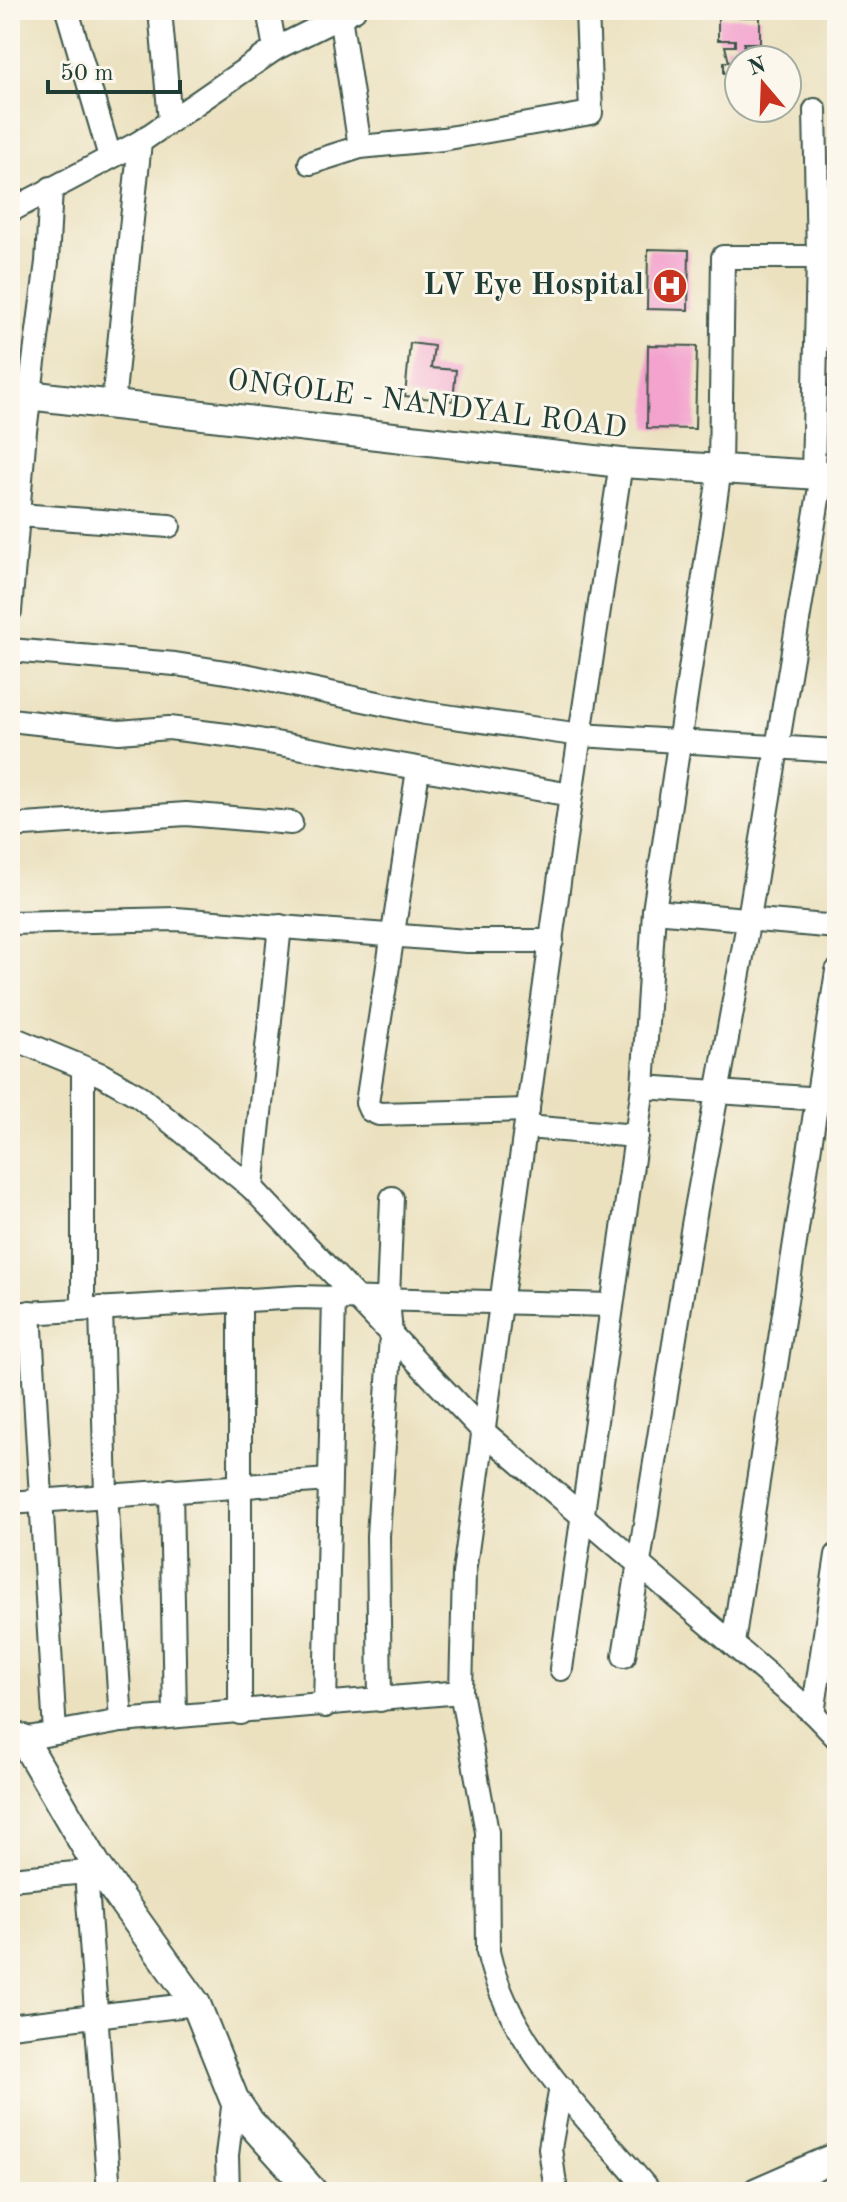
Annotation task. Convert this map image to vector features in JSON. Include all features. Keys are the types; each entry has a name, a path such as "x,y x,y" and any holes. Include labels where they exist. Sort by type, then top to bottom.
{"main road":[{"name":"ONGOLE - NANDYAL ROAD","path":"20,394 621,463 824,475"},
{"path":"17,1737 92,1869 196,2004 234,2099 249,2121 313,2192"},
{"path":"757,2192 837,2157"}],"street":[{"path":"67,10 110,157"},
{"path":"160,10 170,121"},
{"path":"268,10 275,49"},
{"path":"310,163 360,147 443,139 591,113 587,10"},
{"path":"10,211 140,142 275,49 347,13 360,147"},
{"path":"624,1656 693,1225 824,475 828,257 815,110"},
{"path":"113,403 140,142"},
{"path":"10,611 19,515 20,394 47,262 51,188"},
{"path":"561,1669 580,1516 637,1136 654,911 720,469 723,257 828,257"},
{"path":"621,463 571,795 464,1573 461,1692 487,1832 488,1952 492,1969 524,2036 561,2087 650,2192"},
{"path":"19,515 169,526"},
{"path":"10,650 189,666 425,713 581,735 837,751"},
{"path":"10,720 119,732 169,728 222,734 571,795"},
{"path":"418,770 367,1103 370,1110 392,1114 527,1118 637,1136"},
{"path":"10,826 186,814 291,823"},
{"path":"654,911 837,927"},
{"path":"10,923 176,919 467,941 552,941"},
{"path":"252,1188 280,926"},
{"path":"733,1643 826,1099 837,971"},
{"path":"10,1037 139,1096 252,1188 343,1297 391,1336 484,1432 733,1643 837,1738"},
{"path":"83,1068 92,1308 121,1721"},
{"path":"643,1087 826,1099"},
{"path":"380,1700 378,1536 391,1336 388,1297 392,1198"},
{"path":"325,1706 329,1480 343,1297"},
{"path":"55,1733 41,1501 20,1313 343,1297 611,1305"},
{"path":"240,1300 240,1713"},
{"path":"10,1503 329,1480"},
{"path":"171,1490 175,1716"},
{"path":"813,1713 837,1555"},
{"path":"17,1737 121,1721 461,1692"},
{"path":"10,1879 92,1869 109,2192"},
{"path":"10,2026 196,2004"},
{"path":"556,2192 550,2148 561,2087"},
{"path":"228,2192 227,2155 234,2099"}],"building":[{"path":"718,17 760,17 760,43 735,44 735,40 718,40"},
{"path":"648,249 689,250 688,310 647,309"},
{"path":"410,343 434,346 431,368 456,370 453,401 405,396"},
{"path":"648,345 697,346 695,429 647,428"}],"place":[{"name":"LV Eye Hospital","path":"670,286"}]}
